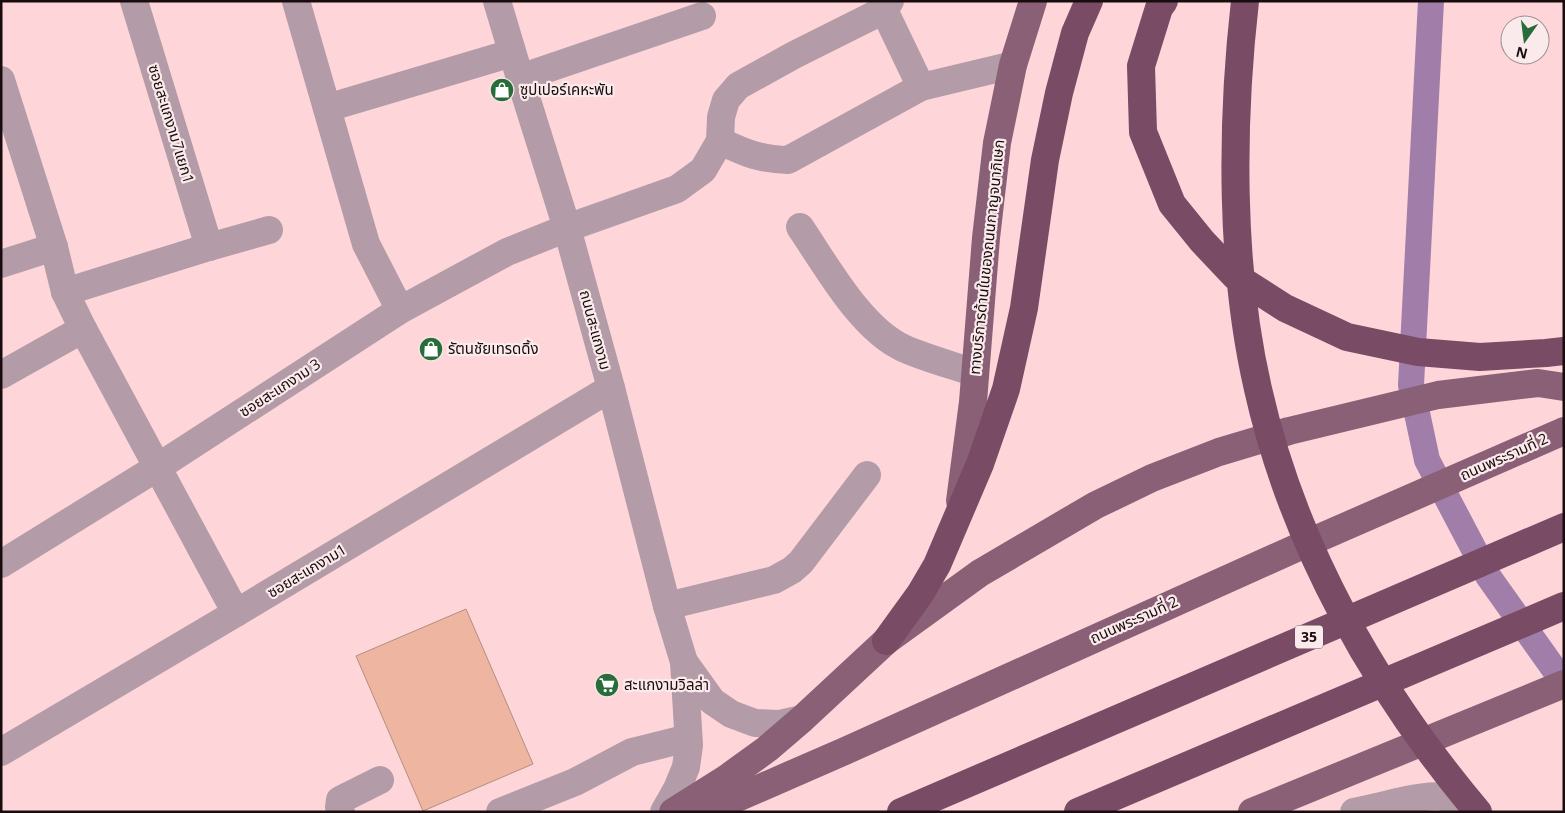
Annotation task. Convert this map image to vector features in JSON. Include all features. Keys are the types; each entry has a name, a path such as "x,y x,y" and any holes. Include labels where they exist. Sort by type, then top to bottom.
{"highway":[{"path":"886,641 920,594 937,565 980,464 1006,389 1024,308 1058,93 1075,33 1089,1"},
{"path":"1164,1 1159,8 1141,66 1143,132 1172,204 1202,241 1235,276 1285,308 1347,337 1418,352 1480,356 1546,353 1564,350"},
{"path":"1245,1 1237,99 1236,185 1239,252 1251,353 1257,387 1273,446 1283,478 1306,536 1352,630 1412,728 1478,812"},
{"name":"35","path":"901,812 1564,527"},
{"path":"1078,812 1564,606"}],"main road":[{"name":"ทางบริการด้านในของถนนกาญจนาภิเษก","path":"959,515 997,143 1013,65 1033,1"},
{"path":"673,812 727,778 767,748 802,719 886,641 980,573 1096,505 1152,478 1219,452 1289,431 1438,395 1538,383 1564,387"},
{"name":"ถนนพระรามที่ 2","path":"705,812 1304,544 1564,431"},
{"path":"1252,812 1564,684"}],"street":[{"name":"ซอยสะแกงาม7แยก1","path":"134,1 209,247"},
{"path":"296,1 366,244 400,310"},
{"name":"ถนนสะแกงาม","path":"497,1 567,228 611,388 667,606 684,662 689,744 686,767 677,789 664,812"},
{"path":"921,87 887,6 794,54 738,86 726,100 721,118 720,141 754,156 788,160 921,87 1013,65"},
{"path":"327,108 516,65 702,16"},
{"path":"1,80 54,247 65,292 83,329 236,613"},
{"name":"ซอยสะแกงาม 3","path":"1,564 158,467 400,310 507,252 567,228 677,189 703,170 720,141"},
{"path":"800,227 855,308 880,334 903,348 975,373"},
{"path":"65,292 269,230"},
{"path":"1,264 54,247"},
{"path":"1,375 83,329"},
{"name":"ซอยสะแกงาม1","path":"1,752 611,388"},
{"path":"667,606 774,580 792,570 801,562 867,475"},
{"name":"ถนนสะแกงาม","path":"684,662 712,701 731,714 755,723 780,724 802,719"},
{"path":"500,812 575,782 632,752 680,740"},
{"path":"341,812 339,807 340,800 380,780"},
{"path":"1354,812 1429,796 1445,796 1463,804 1469,812"}],"building":[{"path":"466,609 533,764 423,811 356,656"}],"waterway":[{"path":"1431,1 1411,385 1427,460 1488,576 1564,683"}],"place":[{"name":"ซูปเปอร์เคหะพัน","path":"502,90"},
{"name":"รัตนชัยเทรดดิ้ง","path":"431,349"},
{"name":"สะแกงามวิลล่า","path":"607,685"}]}
